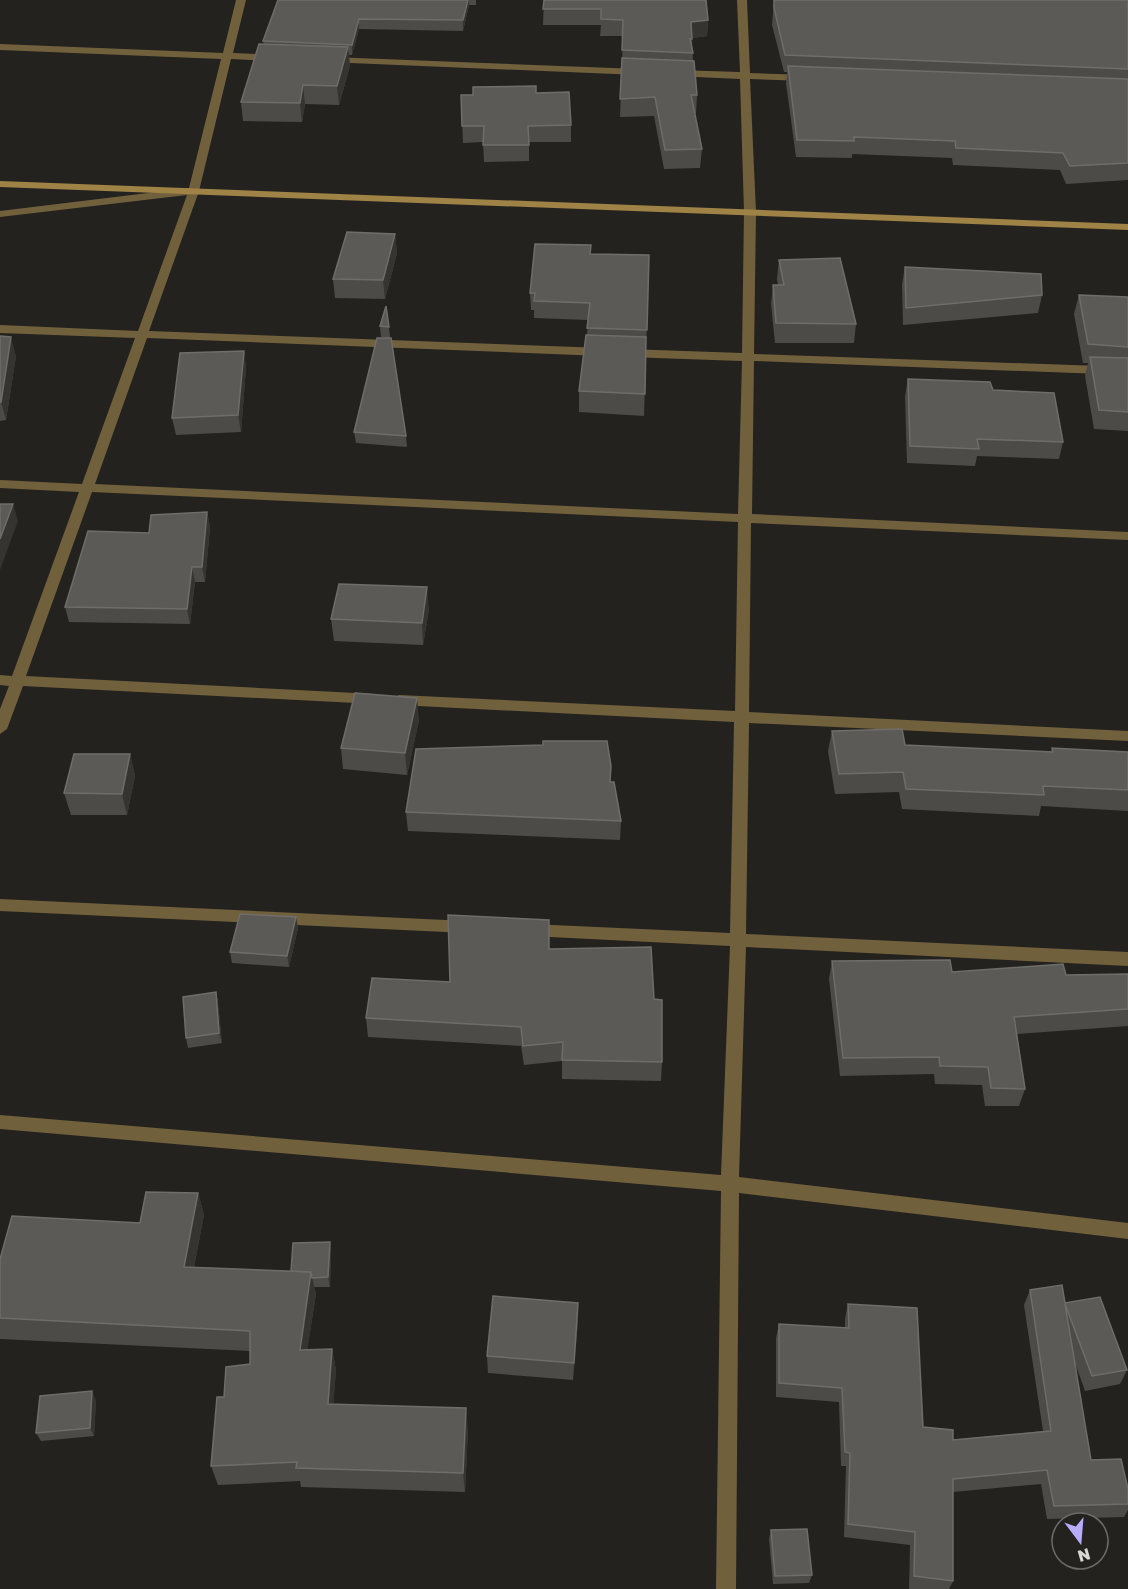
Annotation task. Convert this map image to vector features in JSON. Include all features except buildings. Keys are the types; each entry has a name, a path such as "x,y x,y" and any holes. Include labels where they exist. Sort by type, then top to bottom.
{"main road":[{"path":"0,184 1128,227"}],"street":[{"path":"0,729 194,191 241,0"},
{"path":"726,1589 730,1184 738,940 750,213 742,0"},
{"path":"0,47 286,58"},
{"path":"321,59 651,72"},
{"path":"663,73 817,79"},
{"path":"0,214 194,191"},
{"path":"0,329 1128,371"},
{"path":"0,484 1128,536"},
{"path":"0,680 1128,736"},
{"path":"0,905 488,928"},
{"path":"512,929 1128,959"},
{"path":"0,1122 730,1184 1128,1231"}]}
